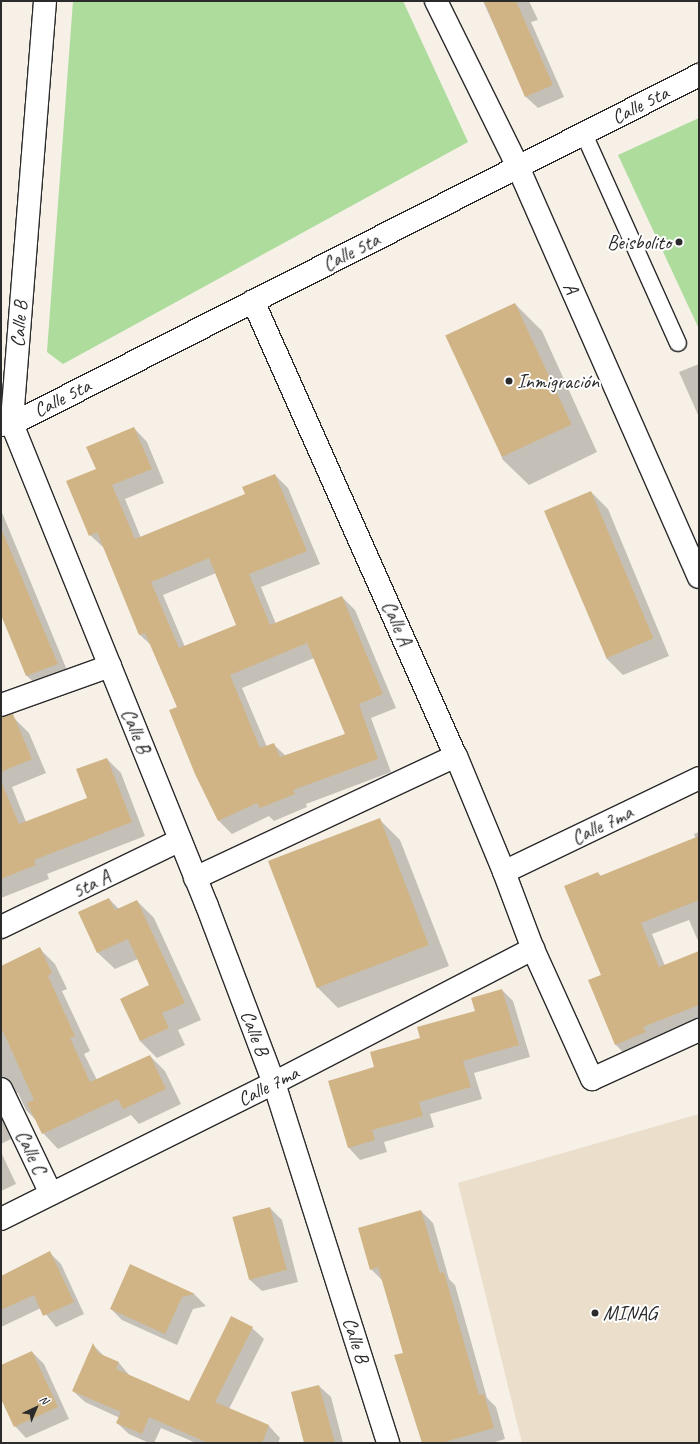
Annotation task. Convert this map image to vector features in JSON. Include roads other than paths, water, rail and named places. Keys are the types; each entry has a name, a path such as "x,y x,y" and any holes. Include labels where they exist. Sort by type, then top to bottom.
{"street":[{"name":"Calle B","path":"44,1 6,424 110,666 195,878 274,1083 388,1443"},
{"name":"A","path":"436,1 518,167 699,577"},
{"name":"Calle 5ta","path":"6,424 253,301 699,75"},
{"name":"Calle A","path":"253,301 456,756 504,872 533,949 592,1079 699,1030"},
{"path":"1,705 110,666"},
{"path":"195,878 456,756"},
{"name":"Calle 7ma","path":"504,872 699,778"},
{"name":"5ta A","path":"1,927 180,840"},
{"name":"Calle 7ma","path":"1,1219 274,1083 533,949"},
{"name":"Calle C","path":"1,1089 51,1194"}],"lane":[{"path":"584,134 678,343"}],"place":[{"name":"Beisbolito","path":"679,242"},
{"name":"Inmigración","path":"509,381"},
{"name":"MINAG","path":"595,1313"}]}
